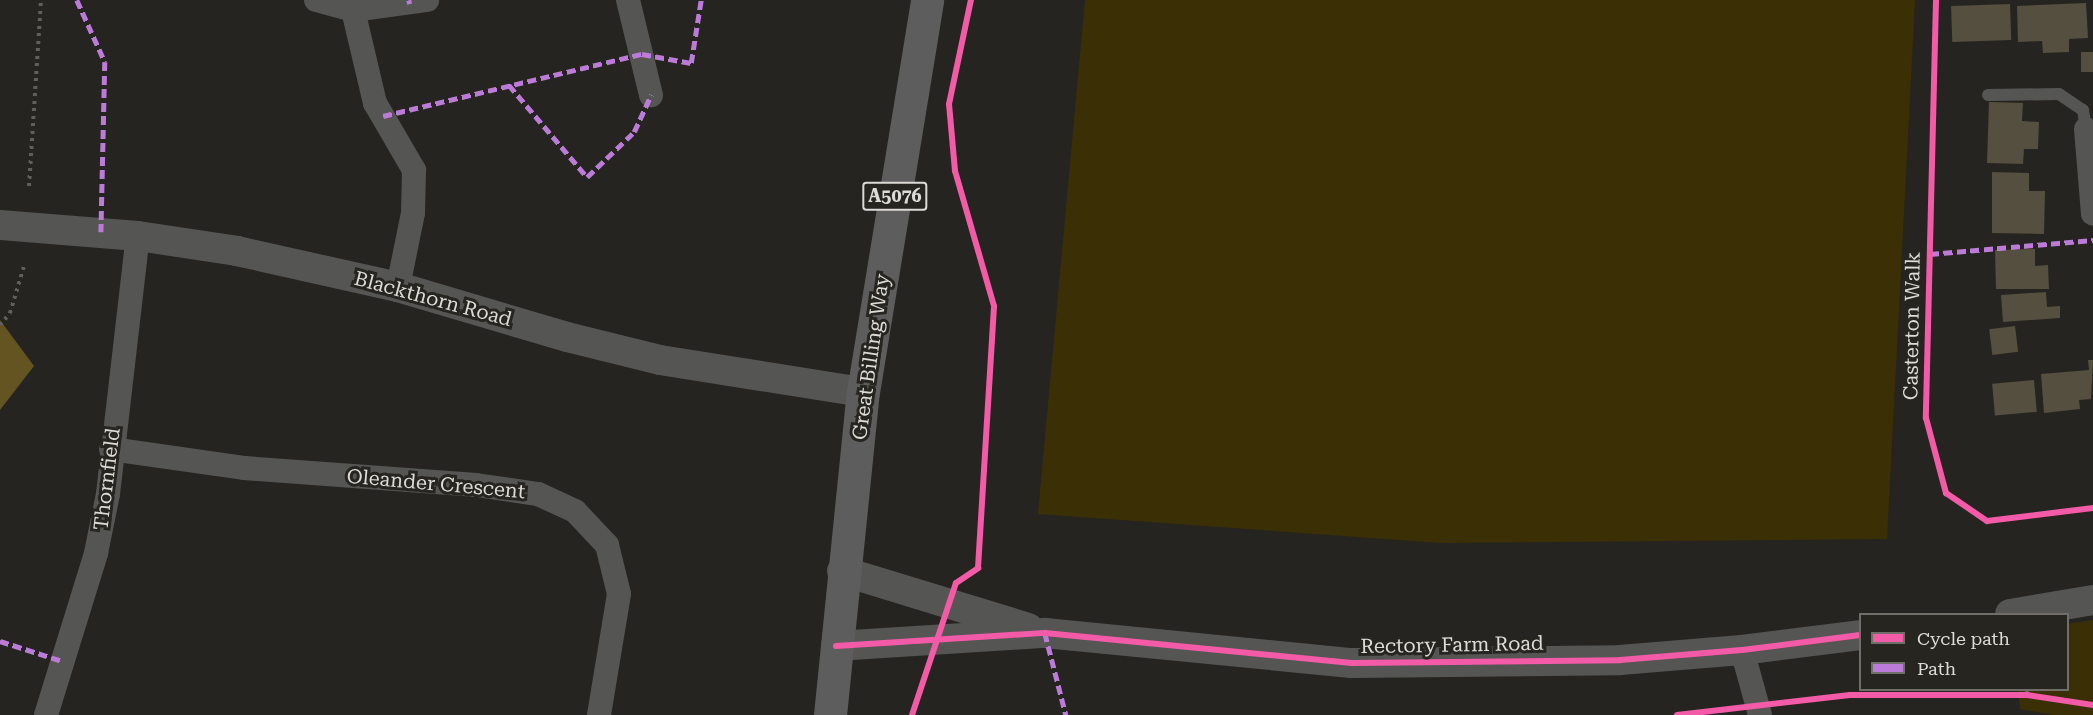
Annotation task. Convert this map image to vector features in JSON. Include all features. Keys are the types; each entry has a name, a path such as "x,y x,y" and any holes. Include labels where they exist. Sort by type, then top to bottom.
{"main road":[{"name":"Great Billing Way","path":"830,715 842,571 863,392 927,0"}],"street":[{"path":"316,0 354,10 427,0"},
{"path":"628,0 651,95"},
{"path":"354,10 375,103 414,170 413,213 398,287"},
{"path":"2086,129 2093,214"},
{"name":"Blackthorn Road","path":"0,225 138,236 237,251 398,287 567,337 660,360 863,392"},
{"name":"Thornfield","path":"46,715 96,553 108,494 111,449 138,236"},
{"name":"Oleander Crescent","path":"111,449 244,468 476,485 538,494 575,511 607,545 619,594 599,715"},
{"name":"Rectory Farm Road","path":"842,571 1045,633"},
{"path":"2021,613 2093,600"},
{"name":"Rectory Farm Road","path":"836,646 1045,633 1352,663 1620,660 1742,651 1859,635"},
{"path":"1742,651 1760,715"}],"lane":[{"path":"1988,95 2059,94 2083,110 2086,129"}],"path":[{"path":"29,186 41,0"},
{"path":"0,325 10,313 24,266"},
{"path":"2027,691 2032,696"},
{"path":"2016,695 2043,698"}],"shaded area":[{"path":"1085,0 1915,0 1887,539 1442,543 1038,514"},
{"path":"0,320 34,366 0,410"},
{"path":"2093,620 2093,715 2054,715 2020,709 2018,691 2069,691 2069,624"}],"building":[{"path":"2086,3 2088,38 2069,39 2069,52 2043,53 2042,41 2018,42 2017,6"},
{"path":"2010,4 2011,40 1952,42 1951,6"},
{"path":"2081,52 2093,52 2093,72 2081,72"},
{"path":"1989,102 2023,103 2022,121 2039,122 2038,149 2024,149 2023,164 1987,163"},
{"path":"1992,172 2029,173 2029,191 2045,191 2044,234 1992,233"},
{"path":"2035,249 2035,266 2048,265 2049,289 1996,289 1995,250"},
{"path":"2046,292 2047,307 2060,306 2060,318 2003,322 2001,295"},
{"path":"2015,326 2018,352 1992,355 1989,329"},
{"path":"2088,360 2093,360 2091,399 2079,400 2080,409 2044,413 2041,374 2089,370"},
{"path":"2034,380 2037,412 1995,416 1992,384"}],"marked path":[{"path":"77,0 105,62 101,232"},
{"path":"409,0 410,4"},
{"path":"383,116 642,54 691,63 701,0"},
{"path":"509,85 587,177 634,132 651,95"},
{"path":"1930,254 2093,240"},
{"path":"1045,633 1066,715"},
{"path":"0,641 62,661"}],"cycle path":[{"path":"912,715 956,583 978,568 994,306 955,171 949,104 971,0"},
{"name":"Casterton Walk","path":"1936,0 1926,418 1946,493 1987,521 2093,508"},
{"path":"836,646 1045,633 1352,663 1620,660 1742,650 1859,635"},
{"path":"1677,715 1850,695 2027,695 2093,705"}]}
